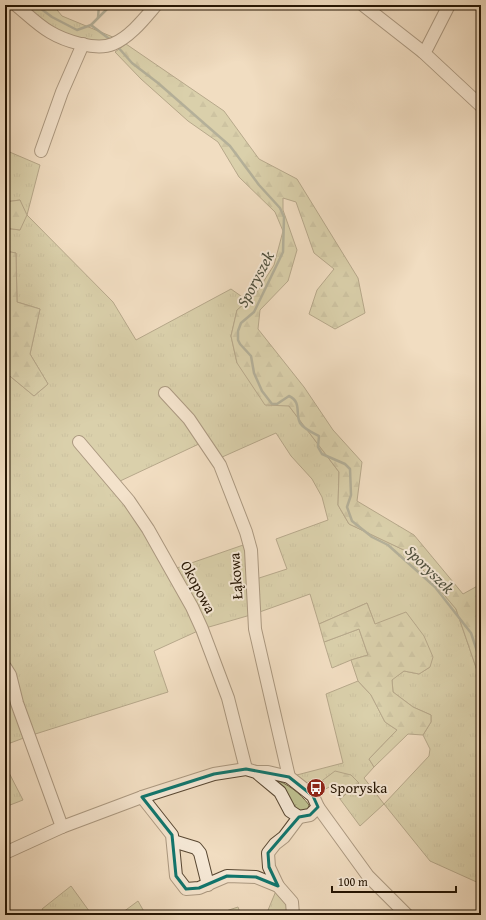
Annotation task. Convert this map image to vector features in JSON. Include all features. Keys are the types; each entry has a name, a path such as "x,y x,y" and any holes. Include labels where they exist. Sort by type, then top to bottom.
{"street":[{"path":"16,5 50,32 73,42 102,46 116,42 140,23 156,5"},
{"path":"363,5 423,52 481,106"},
{"path":"423,52 427,48 449,5"},
{"path":"41,151 62,92 86,45"},
{"name":"Łąkowa","path":"165,393 189,419 220,465 246,532 251,550 255,629 289,777"},
{"name":"Okopowa","path":"79,442 133,507 148,529 192,607 202,629 228,698 251,770"},
{"path":"5,667 10,675 17,703 62,827"},
{"path":"251,770 280,792 290,811 299,817"},
{"path":"5,853 62,827 142,797 214,774 251,770 268,772 289,777 313,796 318,807 368,876 408,915"},
{"path":"142,797 172,835 176,876 186,889 199,888 227,876 256,877 278,886"},
{"path":"293,915 292,902 278,886 269,867 268,853 275,844 284,837 299,817 310,815 318,807"},
{"path":"173,841 196,848 200,852 208,884"}],"highlighted area":[{"path":"246,769 289,777 313,796 318,807 310,815 299,817 268,853 269,867 278,886 256,877 227,876 199,888 186,889 176,876 172,835 142,797 214,774"}],"green space":[{"path":"16,5 53,5 62,16 120,40 73,42"},
{"path":"126,44 224,111 259,159 297,179 358,278 365,313 335,329 309,314 317,290 334,269 314,253 296,202 283,198 283,210 297,250 288,281 260,310 258,329 304,387 333,430 362,462 357,501 414,535 463,594 481,584 481,682 456,609 408,552 349,524 338,505 339,472 289,406 265,405 237,363 231,336 237,310 255,295 274,265 283,231 275,212 239,177 218,142 188,121 141,79 115,52"},
{"path":"5,150 40,165 27,215 113,302 136,340 231,289 248,301 237,310 231,336 237,363 289,406 339,472 338,505 349,524 408,552 456,609 481,682 481,884 430,861 384,804 429,756 430,749 423,735 431,722 431,715 413,707 393,692 392,679 404,671 419,674 430,667 375,624 367,603 319,624 310,594 254,614 202,629 171,570 249,543 253,580 287,569 276,539 328,520 322,497 312,479 291,456 276,433 220,458 201,443 118,482 127,502 200,630 154,651 168,692 5,745 5,706 17,702 5,662 5,372 34,396 48,384 30,354 40,309 17,302 16,253 5,251 5,228 20,230 20,200 5,202"},
{"path":"20,200 27,215 20,230 5,228 5,202"},
{"path":"5,251 16,253 17,302 40,309 30,354 48,384 34,396 5,372"},
{"path":"367,603 375,624 406,612 424,636 433,657 430,667 419,674 404,671 392,680 393,692 413,707 431,715 431,722 423,735 408,734 374,767 369,759 397,730 385,722 371,695 358,681 351,660 368,655 359,629 324,642 319,624"},
{"path":"359,629 368,655 332,668 324,642"},
{"path":"358,681 371,695 385,722 397,730 369,759 374,767 364,778 384,804 360,826 340,799 359,783 351,775 307,792 289,777 343,763 326,694"},
{"path":"5,765 23,800 5,807"},
{"path":"335,771 351,775 359,783 340,799 331,786 313,796 307,792"},
{"path":"273,779 283,783 302,796 309,805 308,811 297,812"},
{"path":"71,886 92,915 46,915 42,909"},
{"path":"278,886 293,915 266,915"},
{"path":"138,901 146,915 119,915"},
{"path":"238,907 241,915 214,915"}],"waterway":[{"path":"36,5 52,17 77,30 91,25 111,5"},
{"path":"98,18 99,5"},
{"name":"Sporyszek","path":"91,25 112,41"},
{"name":"Sporyszek","path":"117,46 132,63 158,83 230,146 259,185 280,208 284,217 283,252 254,312 241,323 238,331 238,340 251,356 254,373 262,391 272,404 277,404 289,396 293,398 296,401 300,423 306,429 319,436 318,447 322,454 345,464 350,469 351,495 347,507 352,521 372,537 388,545 435,587 471,633 481,663"}],"place":[{"name":"Sporyska","path":"316,788"}]}
